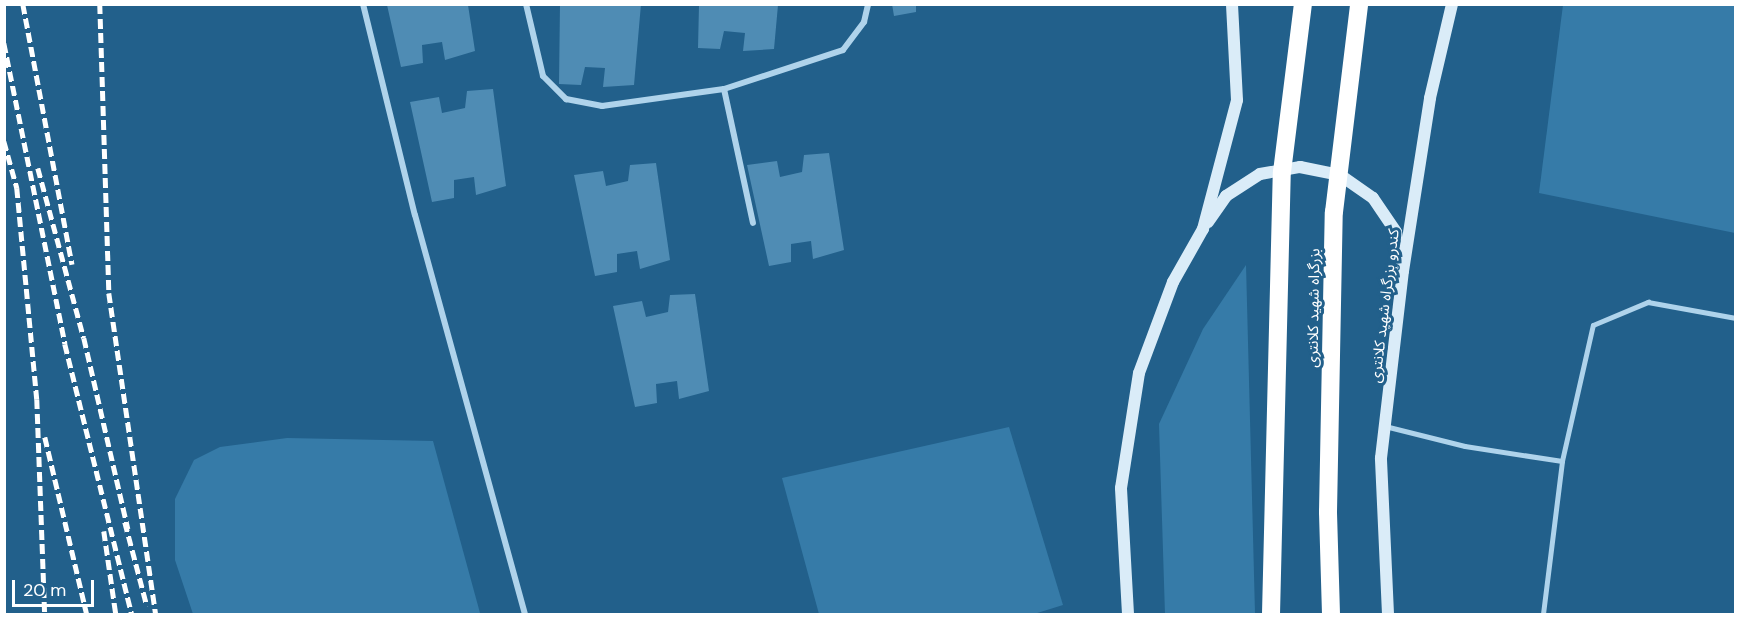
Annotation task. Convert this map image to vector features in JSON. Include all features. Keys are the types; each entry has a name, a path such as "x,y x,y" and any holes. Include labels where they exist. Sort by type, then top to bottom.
{"highway":[{"path":"1271,615 1282,172 1304,4"},
{"name":"بزرگراه شهید کلانتری","path":"1331,615 1328,512 1334,212 1359,4"}],"main road":[{"path":"1203,229 1237,100 1232,4"},
{"name":"کندرو بزرگراه شهید کلانتری","path":"1388,615 1381,458 1403,271 1430,98 1452,4"},
{"path":"1128,615 1121,488 1139,373 1173,282 1203,229 1226,196 1260,174 1300,166 1340,175 1373,198 1396,232 1403,271"}],"street":[{"path":"363,4 415,215 525,615"},
{"path":"526,4 543,76 566,99 602,106 724,89 843,50 864,22 868,4"},
{"path":"724,89 753,223"}],"lane":[{"path":"1543,615 1562,461 1593,325 1648,302 1736,318"},
{"path":"1385,426 1465,446 1562,461"}],"shaded area":[{"path":"1563,5 1735,5 1735,233 1539,193"},
{"path":"1246,265 1255,614 1165,614 1159,424 1203,329"},
{"path":"1009,427 1063,605 1034,614 819,614 782,478"},
{"path":"287,438 433,441 480,613 193,614 175,560 175,499 194,460 220,447"}],"building":[{"path":"560,4 641,4 634,85 603,87 605,68 585,67 581,85 559,84"},
{"path":"892,4 916,4 916,12 894,16"},
{"path":"387,5 468,5 475,51 445,60 442,42 422,45 423,63 401,67"},
{"path":"699,5 778,5 774,49 743,51 745,33 724,31 720,49 698,48"},
{"path":"493,89 506,186 476,195 474,177 454,180 454,198 432,202 410,102 439,97 442,113 465,108 467,91"},
{"path":"829,153 844,250 813,259 811,241 791,244 791,262 769,266 747,165 777,161 780,177 802,172 804,155"},
{"path":"656,163 670,260 640,269 637,251 617,254 617,272 595,276 574,175 603,171 606,186 628,181 630,165"},
{"path":"695,294 709,391 679,399 677,381 656,384 657,403 635,407 613,306 642,301 646,317 668,312 670,295"}],"railway":[{"path":"23,4 72,264"},
{"path":"100,4 109,293 156,614"},
{"path":"4,43 65,344 132,614"},
{"path":"4,141 17,188 37,399 45,614"},
{"path":"38,168 84,338 128,529"},
{"path":"45,437 87,614"},
{"path":"125,522 147,606"},
{"path":"104,531 116,614"}]}
